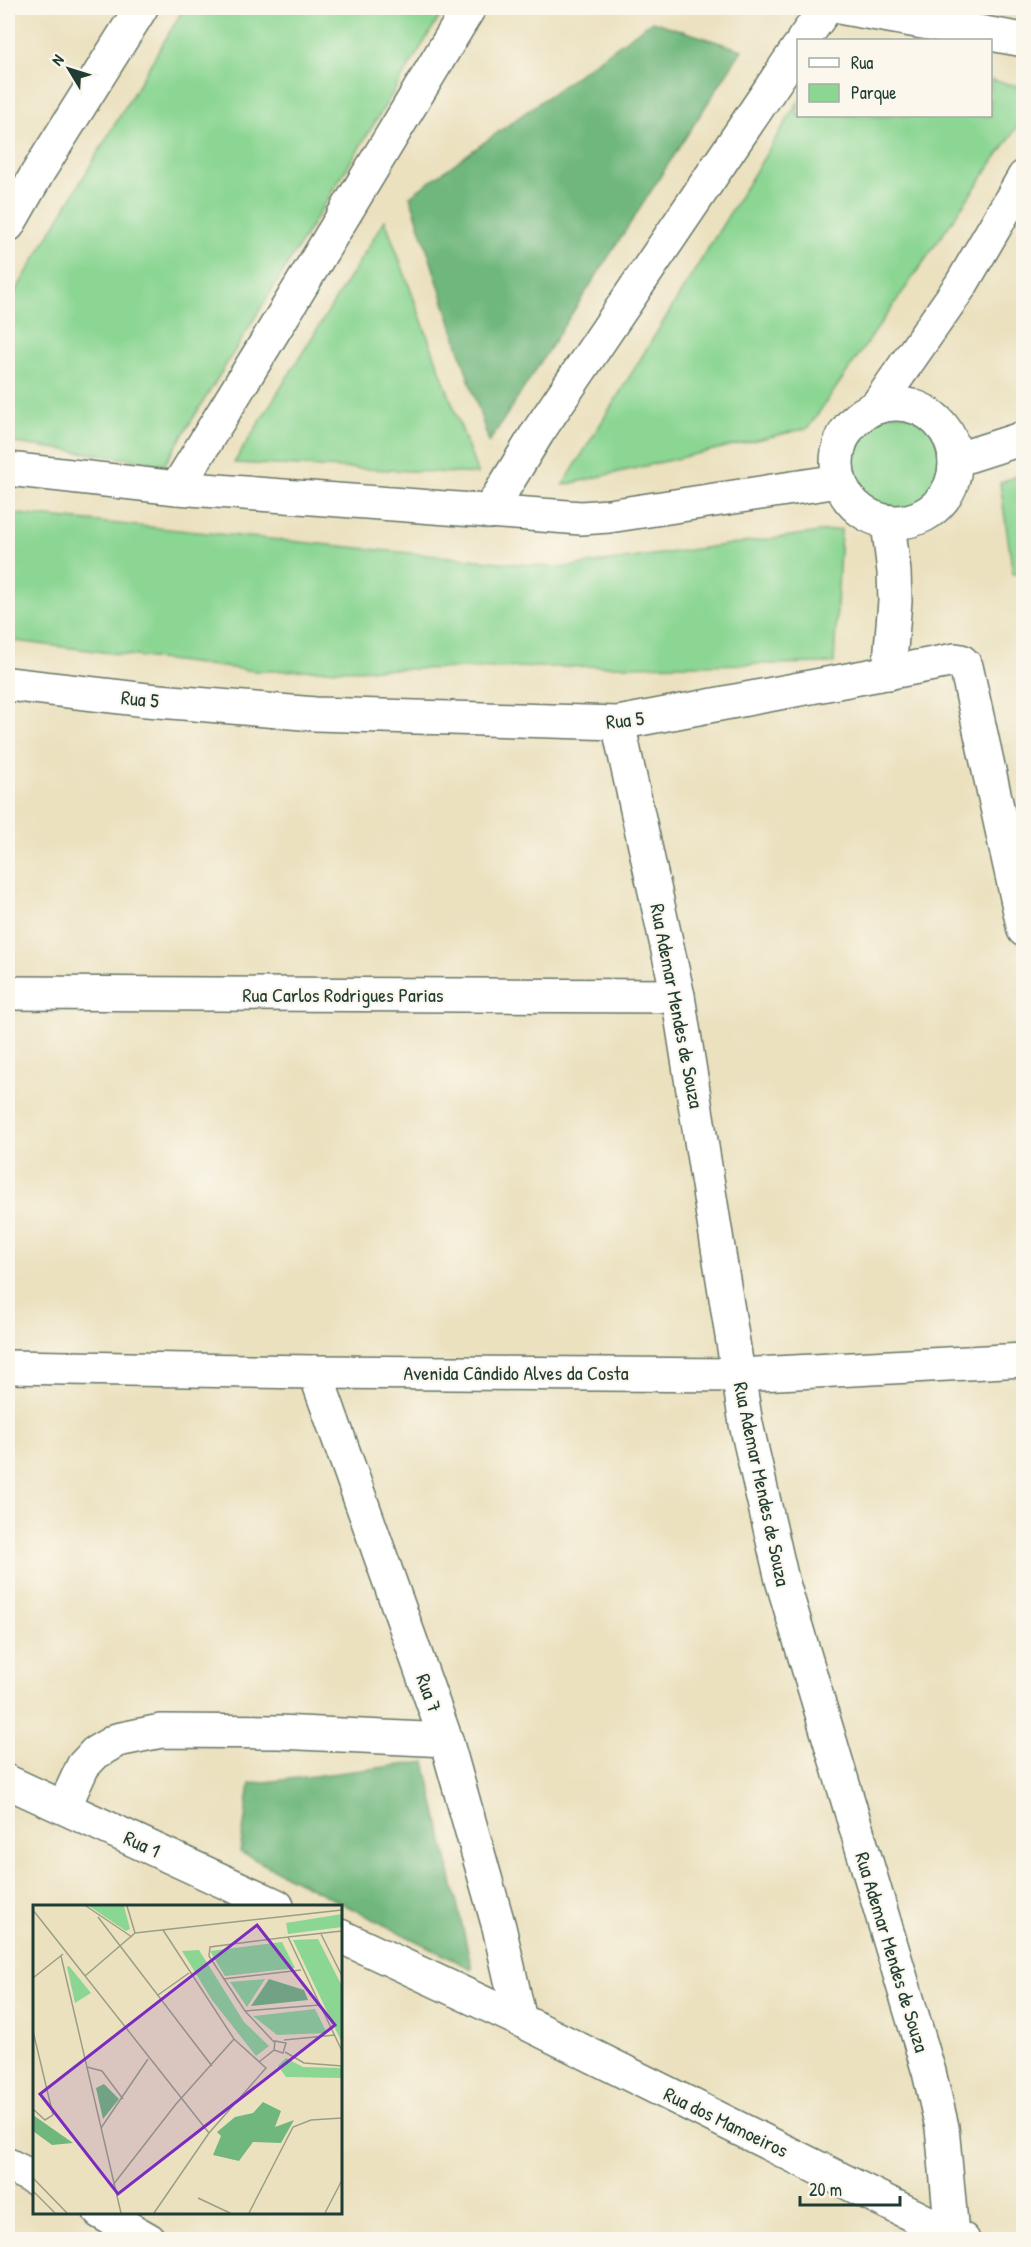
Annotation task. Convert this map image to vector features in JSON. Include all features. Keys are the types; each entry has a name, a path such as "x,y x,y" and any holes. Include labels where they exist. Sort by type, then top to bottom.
{"street":[{"path":"8,225 37,174 141,8"},
{"path":"177,488 469,8"},
{"path":"804,39 826,8"},
{"path":"844,8 1023,40"},
{"path":"489,512 538,432 797,49"},
{"path":"876,407 961,285 1023,177"},
{"path":"902,404 918,408 933,416 944,428 952,443 955,460 953,477 947,493 928,514 906,522 888,522 872,518 857,509 846,496 839,482 836,465 838,448 844,432 855,419 876,407 902,404"},
{"path":"955,460 1023,438"},
{"path":"8,469 177,488 581,518 609,516 839,482"},
{"path":"888,522 895,601 889,673"},
{"name":"Rua 5","path":"8,684 147,700 315,714 618,723 955,660 961,661 966,666 1023,930"},
{"name":"Rua Ademar Mendes de Souza","path":"618,723 678,996 746,1424 782,1580 929,2072 942,2127 958,2237"},
{"name":"Rua Carlos Rodrigues Parias","path":"8,993 678,996"},
{"name":"Avenida Cândido Alves da Costa","path":"8,1366 315,1372 738,1375 1023,1360"},
{"name":"Rua 7","path":"315,1372 446,1740 499,1927 520,2020"},
{"path":"64,1807 83,1766 95,1753 117,1740 161,1731 279,1732 446,1740"},
{"name":"Rua 1","path":"8,1782 275,1905"},
{"path":"342,1937 520,2020"},
{"name":"Rua dos Mamoeiros","path":"520,2020 958,2237"},
{"path":"8,2165 33,2178"},
{"path":"104,2214 149,2240"}],"green space":[{"path":"184,8 445,8 165,464 8,442 8,304"},
{"path":"652,21 742,50 489,442 410,196"},
{"path":"992,80 1023,87 1023,119 808,428 563,485 797,104 797,117 992,117"},
{"path":"385,220 478,474 234,463"},
{"path":"897,414 916,418 932,428 942,444 946,463 942,482 932,498 916,508 897,512 878,508 862,498 852,482 848,463 852,444 862,428 878,418"},
{"path":"1023,473 1023,574 1013,574 1000,483"},
{"path":"8,513 559,568 841,529 834,663 255,671 8,640"},
{"path":"425,1762 472,1969 240,1852 250,1784"}]}
